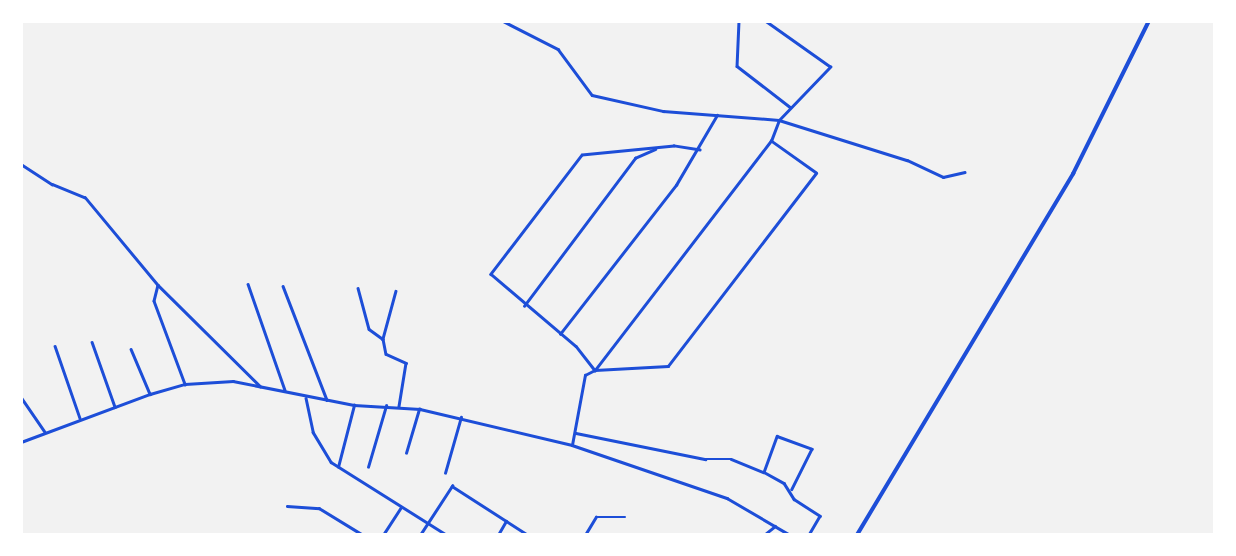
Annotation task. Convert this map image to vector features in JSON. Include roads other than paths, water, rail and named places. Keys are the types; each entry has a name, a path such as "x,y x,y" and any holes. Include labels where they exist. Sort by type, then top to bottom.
{"main road":[{"path":"857,535 894,479 965,349 1051,214 1149,21"}],"street":[{"path":"503,21 558,49 592,95 663,111 779,120 907,160 943,177 964,172"},
{"path":"739,21 737,66 791,108"},
{"path":"596,370 771,141 779,120 830,67 765,21"},
{"path":"560,334 700,150 718,114"},
{"path":"572,445 576,433 580,387 585,375 596,370 668,366 816,173 771,141"},
{"path":"596,370 560,334 524,306 491,274 582,155 657,148 700,150"},
{"path":"524,306 635,158 657,148"},
{"path":"21,164 52,184 85,197 158,285 260,386"},
{"path":"248,284 285,390"},
{"path":"158,285 154,301 185,384"},
{"path":"283,286 327,401"},
{"path":"358,288 369,329 383,340"},
{"path":"396,291 383,340 386,354 406,363 399,406"},
{"path":"92,342 115,407"},
{"path":"55,346 80,418"},
{"path":"131,349 150,394"},
{"path":"21,442 150,394 185,384 233,381 285,390 306,398 354,405 420,409 572,445 715,494 790,535"},
{"path":"21,397 45,432"},
{"path":"306,398 313,432 338,467 447,535"},
{"path":"338,467 354,405"},
{"path":"368,467 386,405"},
{"path":"406,453 420,409"},
{"path":"445,473 461,417"},
{"path":"576,433 705,459 731,459 764,472 792,489"},
{"path":"764,472 776,436 811,450 792,489 794,499 820,516 809,535"},
{"path":"420,535 452,486 528,535"},
{"path":"287,506 318,508 363,535"},
{"path":"383,535 401,507"},
{"path":"585,535 596,517 625,517"},
{"path":"498,535 506,521"},
{"path":"764,535 775,526"}]}
